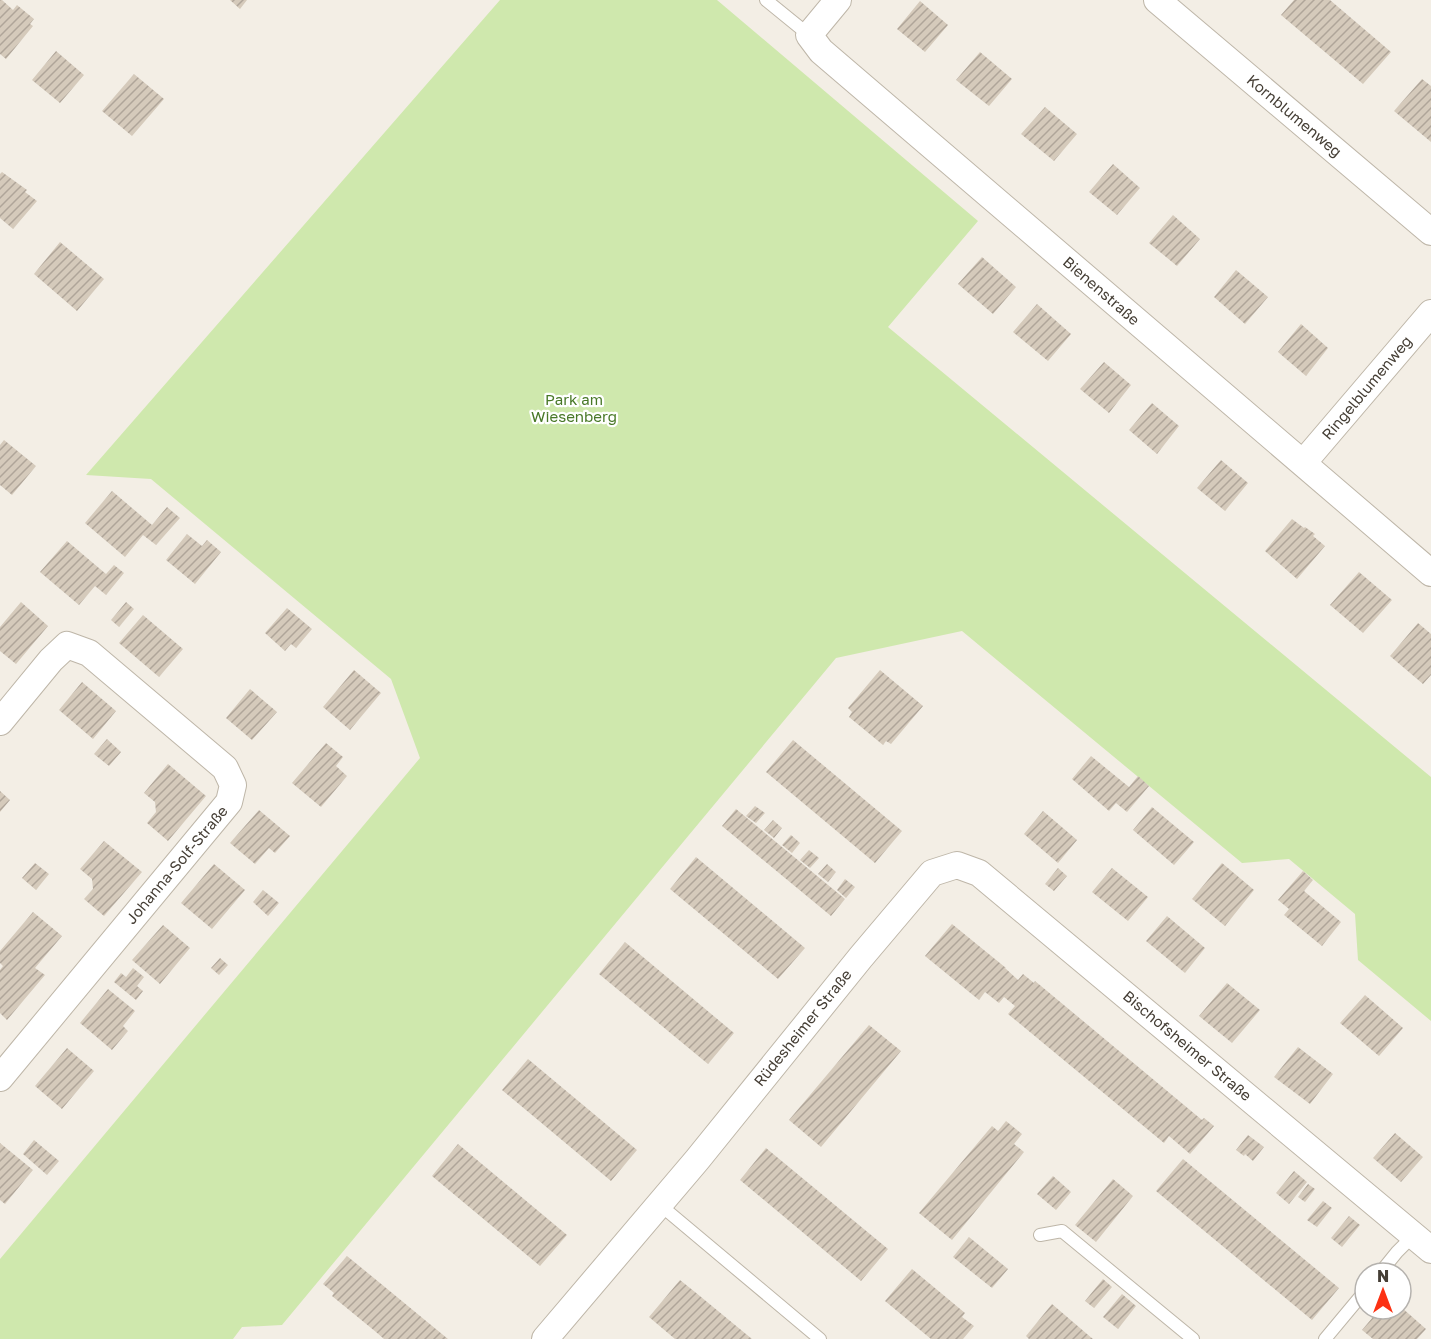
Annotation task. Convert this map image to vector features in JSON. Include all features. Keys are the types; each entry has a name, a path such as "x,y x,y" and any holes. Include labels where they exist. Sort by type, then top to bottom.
{"street":[{"path":"809,35 838,0"},
{"name":"Kornblumenweg","path":"1157,0 1431,232"},
{"name":"Bienenstraße","path":"809,35 821,51 1431,573"},
{"name":"Ringelblumenweg","path":"1303,463 1431,313"},
{"name":"Johanna-Solf-Straße","path":"0,722 51,660 67,645 89,653 225,768 233,785 230,802 0,1078"},
{"name":"Rüdesheimer Straße","path":"545,1339 697,1160 932,873 957,865"},
{"name":"Bischofsheimer Straße","path":"957,865 979,873 1422,1243"}],"lane":[{"path":"766,0 809,35"},
{"path":"659,1204 820,1339"},
{"path":"1040,1235 1062,1231 1193,1339"},
{"name":"Bischofsheimer Straße","path":"1390,1261 1397,1252 1422,1243"},
{"path":"1325,1339 1353,1305"}],"green space":[{"name":"Park am Wiesenberg","path":"500,0 717,0 978,221 888,327 1431,777 1431,1021 1358,960 1355,914 1289,859 1242,863 962,631 836,658 282,1325 242,1327 233,1339 0,1339 0,1259 420,758 391,679 151,479 86,475"}],"building":[{"path":"0,0 13,10 17,5 34,19 30,24 33,26 6,59 0,54"},
{"path":"230,0 247,0 240,9"},
{"path":"1294,0 1330,0 1391,52 1363,84 1281,15"},
{"path":"920,1 948,25 925,52 897,29"},
{"path":"56,51 84,75 60,103 32,80"},
{"path":"980,52 1012,79 989,106 956,80"},
{"path":"134,74 164,99 132,136 102,111"},
{"path":"1422,79 1431,86 1431,142 1394,111"},
{"path":"1045,107 1077,134 1054,161 1021,134"},
{"path":"1113,164 1140,188 1117,215 1089,192"},
{"path":"2,172 27,190 25,192 37,201 13,229 0,218 0,174"},
{"path":"1173,215 1200,239 1177,266 1149,243"},
{"path":"60,242 104,279 77,311 34,274"},
{"path":"982,257 1016,287 993,314 958,284"},
{"path":"1236,270 1268,297 1245,324 1214,297"},
{"path":"1037,304 1071,334 1048,361 1013,332"},
{"path":"1301,324 1328,348 1306,376 1278,352"},
{"path":"1104,362 1131,385 1109,413 1080,389"},
{"path":"1152,403 1179,426 1157,454 1129,430"},
{"path":"4,440 36,466 12,495 0,485 0,445"},
{"path":"1221,460 1248,483 1225,511 1197,488"},
{"path":"112,491 152,525 167,507 180,518 156,545 143,535 125,557 85,523"},
{"path":"1292,519 1315,534 1313,536 1325,546 1297,579 1265,551"},
{"path":"187,534 202,546 207,540 221,552 195,584 166,560"},
{"path":"67,541 106,574 114,565 124,573 106,595 95,586 79,605 40,572"},
{"path":"1359,572 1392,600 1363,633 1330,605"},
{"path":"21,602 48,626 16,664 0,651 0,627"},
{"path":"126,602 134,609 119,627 111,620"},
{"path":"287,608 312,629 296,648 291,644 285,651 265,633"},
{"path":"143,615 183,649 159,677 119,643"},
{"path":"1418,623 1431,634 1431,675 1423,684 1390,656"},
{"path":"354,670 381,693 350,730 323,707"},
{"path":"880,670 923,706 891,744 886,741 883,745 849,717 852,712 848,708"},
{"path":"82,682 116,711 93,739 59,710"},
{"path":"250,689 277,712 252,740 226,718"},
{"path":"107,739 121,752 109,766 94,754"},
{"path":"793,740 902,831 875,863 766,772"},
{"path":"326,743 343,757 336,766 347,776 321,807 292,783"},
{"path":"1091,756 1129,787 1138,776 1149,786 1127,812 1116,803 1109,811 1072,779"},
{"path":"168,764 206,796 168,841 147,823 156,812 155,802 144,793"},
{"path":"0,791 10,800 0,812"},
{"path":"755,806 765,813 756,823 746,816"},
{"path":"1152,807 1194,842 1174,865 1133,830"},
{"path":"736,809 845,899 831,916 722,826"},
{"path":"259,810 290,836 275,853 269,848 255,864 230,843"},
{"path":"1043,811 1077,840 1058,863 1024,834"},
{"path":"773,820 782,828 774,838 764,830"},
{"path":"791,835 800,843 792,853 782,845"},
{"path":"104,841 142,872 104,916 84,899 93,889 92,879 80,869"},
{"path":"809,850 819,858 810,868 800,860"},
{"path":"696,857 805,948 778,979 670,889"},
{"path":"35,863 49,874 36,890 22,878"},
{"path":"1222,863 1254,890 1225,926 1192,899"},
{"path":"214,864 245,890 212,929 181,903"},
{"path":"827,864 836,872 828,882 818,874"},
{"path":"1058,868 1067,876 1054,891 1045,884"},
{"path":"1112,868 1148,897 1128,921 1092,892"},
{"path":"1303,871 1313,880 1304,891 1341,922 1322,946 1284,915 1289,909 1278,900"},
{"path":"845,879 855,887 846,898 837,890"},
{"path":"263,890 279,903 268,916 253,902"},
{"path":"33,912 62,936 35,968 45,975 7,1020 0,1013 0,970 3,966 0,963 0,951"},
{"path":"1167,916 1205,948 1185,973 1146,941"},
{"path":"952,924 1018,980 1023,974 1034,983 1035,981 1202,1120 1204,1118 1214,1126 1190,1154 1169,1136 1164,1143 1008,1014 1015,1006 1004,997 999,1003 985,992 979,1000 925,956"},
{"path":"163,925 190,948 160,984 132,960"},
{"path":"625,942 734,1033 708,1064 599,974"},
{"path":"220,958 228,965 219,975 211,968"},
{"path":"133,968 144,977 137,986 143,991 136,1000 114,982 121,973 126,977"},
{"path":"1227,983 1260,1010 1232,1043 1199,1016"},
{"path":"108,989 135,1011 123,1026 128,1031 112,1050 80,1023"},
{"path":"1365,995 1403,1028 1379,1056 1340,1023"},
{"path":"869,1025 901,1051 821,1147 789,1120"},
{"path":"1298,1047 1333,1074 1310,1104 1274,1077"},
{"path":"67,1048 94,1071 62,1109 35,1086"},
{"path":"528,1059 637,1150 611,1181 502,1090"},
{"path":"1006,1121 1022,1134 1014,1144 1024,1152 952,1240 919,1213 992,1126 998,1131"},
{"path":"1395,1133 1423,1157 1401,1182 1373,1158"},
{"path":"1248,1135 1264,1147 1253,1161 1236,1150"},
{"path":"34,1140 59,1161 47,1175 23,1154"},
{"path":"0,1143 33,1170 5,1204 0,1200"},
{"path":"458,1144 567,1235 540,1266 432,1176"},
{"path":"766,1148 888,1249 861,1281 740,1180"},
{"path":"1183,1159 1339,1288 1312,1320 1156,1191"},
{"path":"1294,1171 1307,1182 1289,1204 1276,1193"},
{"path":"1053,1176 1071,1192 1056,1210 1037,1194"},
{"path":"1113,1179 1133,1196 1096,1242 1075,1225"},
{"path":"1308,1184 1315,1189 1305,1202 1298,1197"},
{"path":"1323,1201 1332,1208 1317,1227 1307,1220"},
{"path":"1349,1216 1360,1225 1342,1247 1331,1238"},
{"path":"969,1237 1008,1269 992,1288 953,1257"},
{"path":"347,1256 448,1339 384,1339 332,1296 334,1293 323,1284"},
{"path":"912,1269 965,1313 962,1317 974,1326 963,1339 931,1339 885,1301"},
{"path":"1103,1279 1112,1287 1094,1308 1085,1301"},
{"path":"680,1280 752,1339 675,1339 649,1317"},
{"path":"1122,1294 1136,1306 1118,1329 1103,1317"},
{"path":"1052,1304 1093,1339 1029,1339 1026,1336"},
{"path":"1413,1318 1426,1329 1417,1339 1373,1339 1362,1330 1370,1321 1413,1321"}]}
